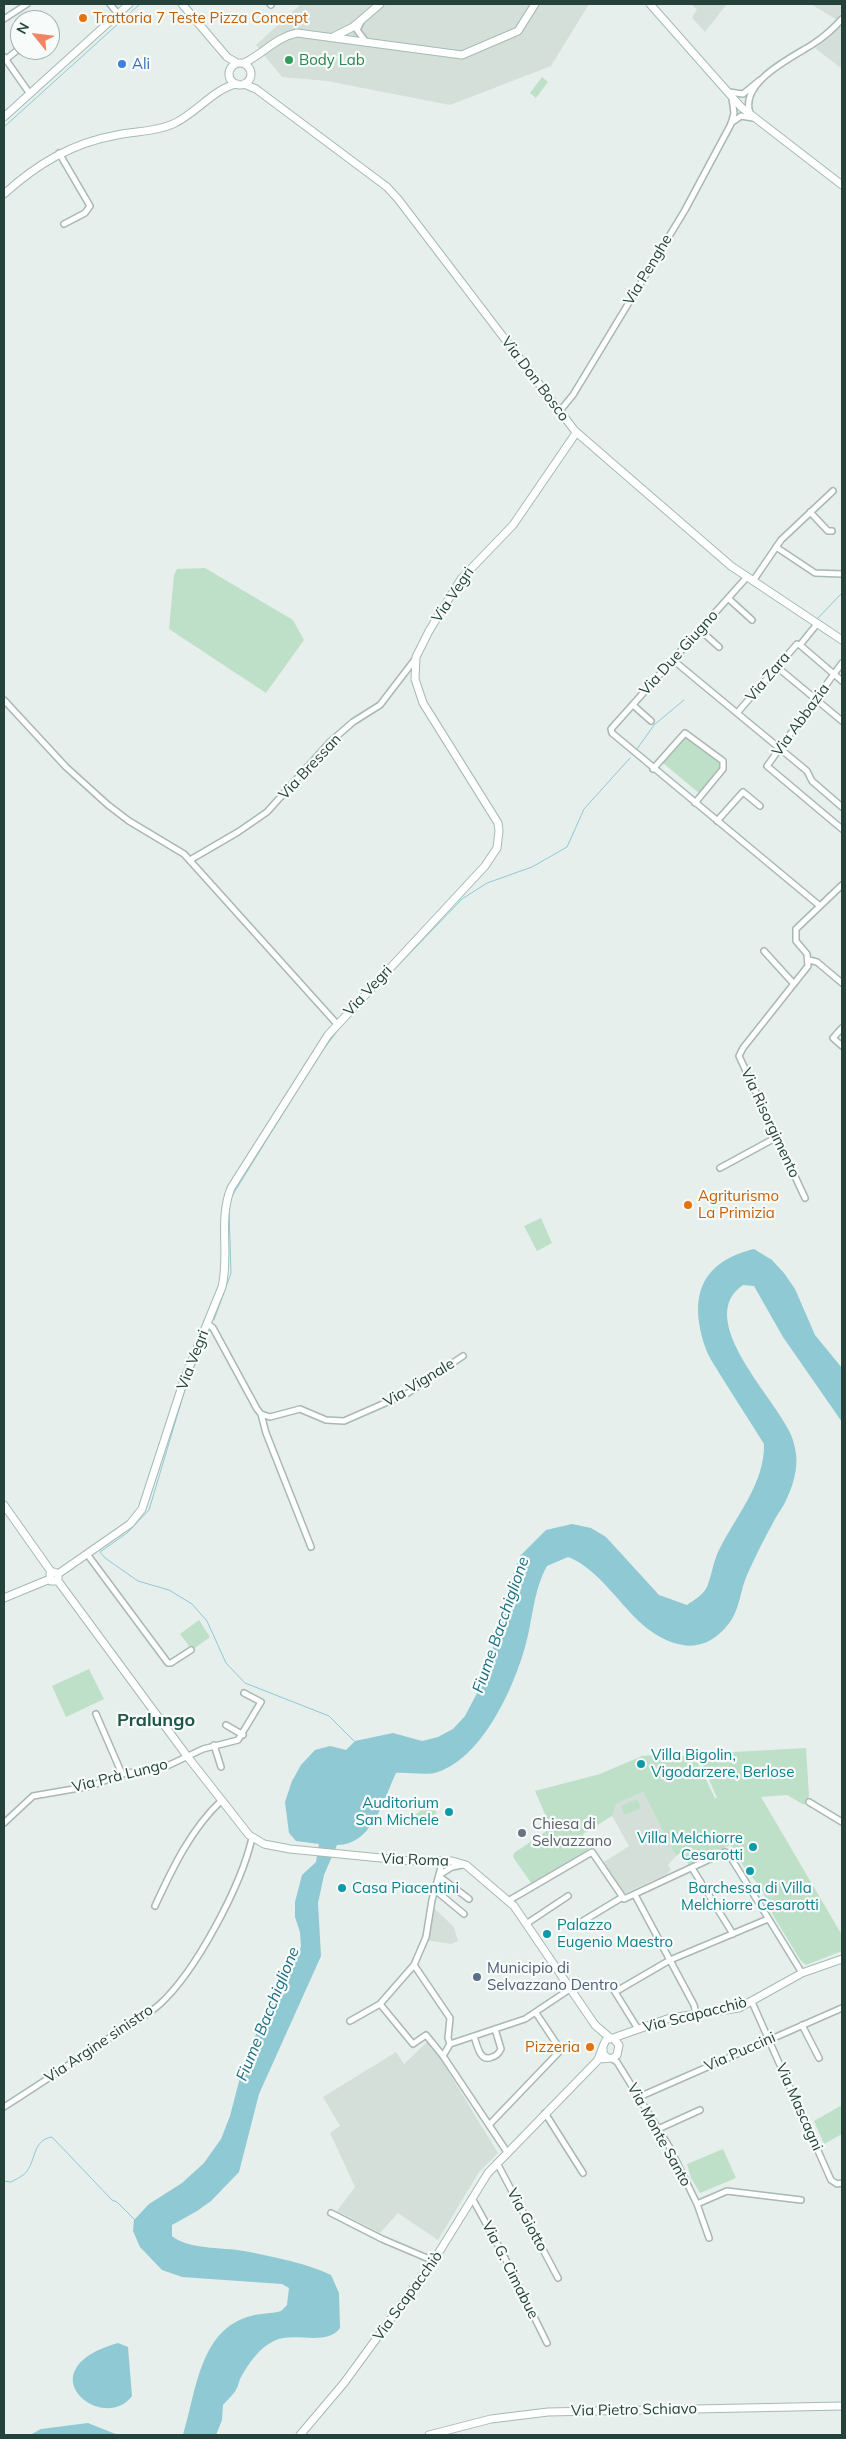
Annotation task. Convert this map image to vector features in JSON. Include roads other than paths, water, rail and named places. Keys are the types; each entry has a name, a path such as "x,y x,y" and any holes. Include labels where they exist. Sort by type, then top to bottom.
{"street":[{"path":"4,20 27,4"},
{"path":"110,4 118,14"},
{"path":"4,117 129,4"},
{"path":"182,4 227,57 240,63 251,74 256,89"},
{"path":"332,38 353,27 380,4"},
{"path":"4,194 31,171 59,153 94,140 171,125 189,116 225,88 240,84 251,74 260,55 278,38 297,33 462,55 518,31 535,4"},
{"path":"650,4 732,98 754,118 842,185"},
{"path":"364,18 357,30 367,43"},
{"path":"724,89 732,93 743,94 769,71 830,32 842,19"},
{"path":"225,88 230,73 240,63 260,55"},
{"path":"227,57 230,73"},
{"path":"4,59 30,94"},
{"name":"Via Don Bosco","path":"230,73 240,84 256,89 387,188 398,199 576,433 715,553 750,579 842,640"},
{"path":"754,118 749,113 748,103 761,80"},
{"name":"Via Penghe","path":"559,412 573,395 684,210 731,124 734,113 732,98"},
{"path":"731,124 740,116 754,118"},
{"path":"59,153 90,206 85,213 64,224"},
{"name":"Via Vegri","path":"4,1598 54,1577 130,1524 142,1509 184,1380 225,1272 224,1211 231,1188 317,1050 338,1024 485,866 497,848 499,831 492,812 430,715 417,691 414,668 416,657 429,631 461,579 513,526 576,433"},
{"name":"Via Due Giugno","path":"653,769 614,737 611,729 700,630 750,579 776,547 833,491"},
{"path":"810,512 828,531 832,531"},
{"path":"776,547 815,573 842,574"},
{"path":"730,599 752,620"},
{"name":"Via Zara","path":"737,713 797,644 800,645 817,624"},
{"path":"700,630 719,647"},
{"name":"Via Zara","path":"800,645 834,674"},
{"name":"Via Bressan","path":"190,860 238,832 267,812 330,742 354,722 380,705 416,657"},
{"path":"673,660 807,771 812,781 842,807"},
{"name":"Via Abbazia","path":"842,663 767,766 842,829"},
{"path":"777,667 842,721"},
{"name":"Via Abbazia","path":"834,674 842,681"},
{"path":"4,700 66,767 108,805 128,820 178,848 338,1024"},
{"path":"633,705 651,721"},
{"path":"695,803 723,769 722,761 685,733 653,769 820,906"},
{"path":"717,821 743,792 760,806"},
{"path":"842,885 796,929 795,936 809,960 817,962 842,983"},
{"path":"764,951 794,984"},
{"name":"Via Risorgimento","path":"805,1198 740,1056 743,1048 808,966 809,960"},
{"path":"842,1028 833,1038 842,1046"},
{"path":"720,1168 777,1138"},
{"path":"207,1323 213,1328 261,1414 266,1433 311,1547"},
{"name":"Via Vignale","path":"261,1414 275,1416 300,1409 326,1420 344,1421 408,1393 464,1356"},
{"path":"4,1505 54,1577 187,1756 221,1801 255,1840"},
{"path":"87,1554 168,1663 172,1663 190,1650"},
{"path":"226,1725 243,1735 261,1702 244,1693"},
{"path":"96,1714 122,1774"},
{"name":"Via Prà Lungo","path":"4,1823 33,1796 91,1786 122,1774 165,1767 214,1745 238,1740 243,1735"},
{"path":"214,1745 221,1767"},
{"path":"155,1906 174,1865 208,1816 221,1801"},
{"path":"810,1802 842,1822"},
{"name":"Via Roma","path":"255,1840 290,1849 339,1855 411,1861 443,1860 466,1865 508,1901 526,1924 595,2025 611,2038"},
{"name":"Via Argine sinistro","path":"4,2107 137,2021 160,2004 177,1986 214,1928 255,1840"},
{"path":"508,1901 592,1852 621,1898"},
{"path":"578,1924 621,1898 624,1900 635,1895 722,1852 728,1853 802,1973"},
{"path":"350,2021 380,2004 414,1965 426,1936 443,1860"},
{"path":"440,1876 452,1861"},
{"path":"446,1870 466,1865"},
{"path":"692,1868 733,1934"},
{"path":"440,1876 469,1900"},
{"path":"435,1890 464,1914"},
{"path":"635,1895 694,2005 696,2014"},
{"path":"526,1924 568,1896"},
{"path":"638,2029 615,1992 670,1960 768,1919"},
{"name":"Via Scapacchiò","path":"611,2038 629,2034 670,2018 730,2010 752,2002 802,1973 842,1959"},
{"path":"414,1965 450,2018 448,2038 450,2044"},
{"path":"442,2056 450,2044 525,2019 570,1989"},
{"name":"Via Mascagni","path":"752,2002 832,2180 835,2183 842,2183"},
{"path":"380,2004 413,2044 426,2035 507,2152"},
{"name":"Via Puccini","path":"639,2097 842,2008"},
{"path":"489,2125 559,2052 558,2046 536,2013"},
{"name":"Via Roma","path":"595,2025 602,2048"},
{"path":"802,2025 819,2058"},
{"path":"474,2036 480,2054 484,2058 490,2059 499,2053 501,2049 495,2029"},
{"name":"Via Scapacchiò","path":"619,2047 629,2034"},
{"path":"611,2038 616,2041 619,2047 613,2058 603,2054 602,2048 604,2041 611,2038"},
{"name":"Via Scapacchiò","path":"300,2435 340,2389 434,2261 452,2235 472,2198 497,2163 598,2059 602,2048"},
{"path":"598,2059 613,2058"},
{"name":"Via Monte Santo","path":"613,2058 658,2129 697,2204 709,2238"},
{"path":"658,2129 700,2110"},
{"path":"545,2112 583,2174"},
{"name":"Via Giotto","path":"497,2163 558,2278"},
{"path":"697,2204 727,2191 801,2200"},
{"name":"Via G. Cimabue","path":"472,2198 504,2256 547,2344"},
{"path":"331,2213 382,2239 434,2261"},
{"name":"Via Pietro Schiavo","path":"429,2435 491,2418 548,2412 842,2406"}],"water":[{"name":"Fiume Bacchiglione","path":"754,1249 772,1260 784,1273 795,1289 815,1335 842,1368 842,1422 783,1337 754,1286 743,1285 730,1299 727,1317 731,1336 741,1357 789,1431 795,1448 796,1465 789,1493 750,1568 737,1609 731,1621 722,1632 707,1642 689,1646 683,1645 665,1639 649,1630 598,1577 584,1566 568,1557 547,1566 539,1585 528,1637 513,1683 494,1720 482,1737 454,1764 438,1772 429,1774 396,1773 382,1807 368,1829 360,1837 349,1843 337,1845 324,1875 318,1903 321,1956 259,2094 239,2172 211,2201 172,2225 172,2236 188,2244 241,2250 291,2261 331,2275 339,2293 340,2328 334,2334 327,2337 290,2337 282,2338 269,2344 251,2361 241,2377 235,2392 223,2405 222,2420 216,2435 183,2435 202,2365 220,2334 234,2323 251,2316 281,2311 287,2305 289,2288 282,2284 182,2277 162,2270 140,2247 133,2231 134,2220 149,2204 182,2183 204,2163 221,2139 230,2116 243,2066 269,2003 301,1947 300,1932 295,1917 295,1902 302,1875 316,1862 319,1844 296,1841 289,1833 285,1802 292,1781 301,1765 315,1750 330,1746 346,1750 355,1741 393,1733 422,1741 438,1737 453,1729 465,1716 485,1678 508,1588 520,1556 546,1530 572,1524 591,1528 606,1537 659,1595 687,1605 703,1592 709,1582 719,1550 755,1486 763,1458 764,1444 707,1352 698,1314 699,1298 703,1285 710,1273 721,1263 736,1255"},
{"path":"118,2343 128,2347 132,2396 119,2406 104,2408 90,2403 78,2394 73,2382 76,2368 90,2355"},
{"path":"88,2423 118,2435 30,2435 41,2429"}],"waterway":[{"path":"4,127 140,4"},
{"path":"842,526 842,540"},
{"path":"817,619 842,593"},
{"path":"637,749 654,725 684,700"},
{"path":"391,973 462,899 487,883 532,867 567,847 584,809 630,758"},
{"path":"232,1196 319,1055 342,1025"},
{"path":"214,1320 231,1273 229,1209"},
{"path":"209,1331 186,1386 149,1510 127,1533 100,1552 105,1558 138,1581 169,1590 192,1604 207,1621 226,1663 245,1683 329,1716 354,1741"},
{"path":"4,2181 11,2182 24,2174 30,2166 41,2142 52,2137 112,2200 117,2202 135,2220"}],"place":[{"name":"Trattoria 7 Teste Pizza Concept","path":"83,18"},
{"name":"Body Lab","path":"289,60"},
{"name":"Ali","path":"122,64"},
{"name":"Agriturismo La Primizia","path":"688,1205"},
{"name":"Villa Bigolin, Vigodarzere, Berlose","path":"641,1764"},
{"name":"Auditorium San Michele","path":"449,1812"},
{"name":"Chiesa di Selvazzano","path":"522,1833"},
{"name":"Villa Melchiorre Cesarotti","path":"753,1847"},
{"name":"Barchessa di Villa Melchiorre Cesarotti","path":"750,1871"},
{"name":"Casa Piacentini","path":"342,1888"},
{"name":"Palazzo Eugenio Maestro","path":"547,1934"},
{"name":"Municipio di Selvazzano Dentro","path":"477,1977"},
{"name":"Pizzeria","path":"590,2047"}],"district":[{"name":"Pralungo","path":"156,1721"}]}
